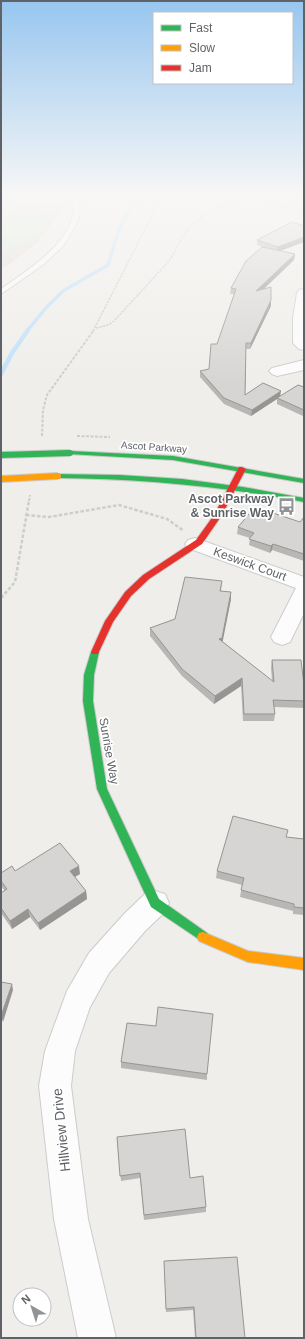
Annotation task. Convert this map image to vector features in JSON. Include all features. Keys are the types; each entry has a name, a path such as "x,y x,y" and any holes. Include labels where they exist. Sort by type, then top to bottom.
{"street":[{"path":"304,296 300,318 300,343 304,346"},
{"path":"277,371 304,365"},
{"name":"Ascot Parkway","path":"1,455 70,453 173,458 304,481"},
{"path":"198,543 218,515 231,487 242,469"},
{"path":"1,479 58,476 130,476 231,487 304,500"},
{"name":"Keswick Court","path":"198,543 304,584"},
{"name":"Sunrise Way","path":"198,543 146,576 128,594 109,621 96,646 89,675 88,702 102,789 155,903 204,938 248,956 304,964"},
{"path":"282,637 304,592"},
{"name":"Hillview Drive","path":"97,1338 71,1219 55,1086 60,1051 77,1001 99,963 135,922 155,903"}],"lane":[{"path":"1,292 32,271 45,259"}],"path":[{"path":"130,259 96,328 108,326 116,322 123,311 169,259"},
{"path":"26,515 49,517 119,505 167,519 198,543"}],"shaded area":[{"path":"1,259 16,259 10,264 1,268"}],"building":[{"path":"248,259 289,259 256,291 271,287 271,300 251,343 246,343 245,395 263,383 281,391 252,410 224,398 200,371 209,369 211,344 217,344 236,289 231,288"},
{"path":"298,385 304,387 304,410 277,398"},
{"path":"255,507 300,522 304,517 304,554 273,544 271,546 249,539 254,533 238,527"},
{"path":"185,577 222,581 220,591 231,592 222,638 219,639 274,682 272,660 301,660 304,701 273,700 275,714 244,714 242,678 215,696 182,669 150,628 175,619"},
{"path":"233,816 288,830 286,837 304,839 304,908 294,907 294,904 241,890 244,878 217,871"},
{"path":"60,843 79,866 70,871 86,891 38,923 28,909 10,921 1,908 1,893 7,889 1,881 1,873 12,866 15,871"},
{"path":"1,982 12,984 1,1016"},
{"path":"158,1007 213,1014 207,1074 121,1062 127,1023 156,1026"},
{"path":"185,1129 190,1178 203,1176 206,1207 144,1215 140,1173 120,1176 117,1137"},
{"path":"237,1257 245,1338 196,1338 194,1307 166,1309 164,1261"}],"waterway":[{"path":"27,331 46,308 63,291 108,265 110,259"},
{"path":"1,374 12,353 28,330"}],"traffic: fast":[{"path":"70,453 173,458 304,481"},
{"path":"1,455 70,453"},
{"path":"58,476 120,477 182,482 243,489 304,500"},
{"path":"95,652 89,675 88,701 102,789 155,903 203,937"}],"traffic: slow":[{"path":"1,479 58,476"},
{"path":"203,937 248,956 304,964"}],"traffic: jam":[{"path":"95,652 109,621 128,594 146,577 199,542 218,515 242,469"}],"place":[{"name":"Ascot Parkway & Sunrise Way","path":"287,506"}]}
